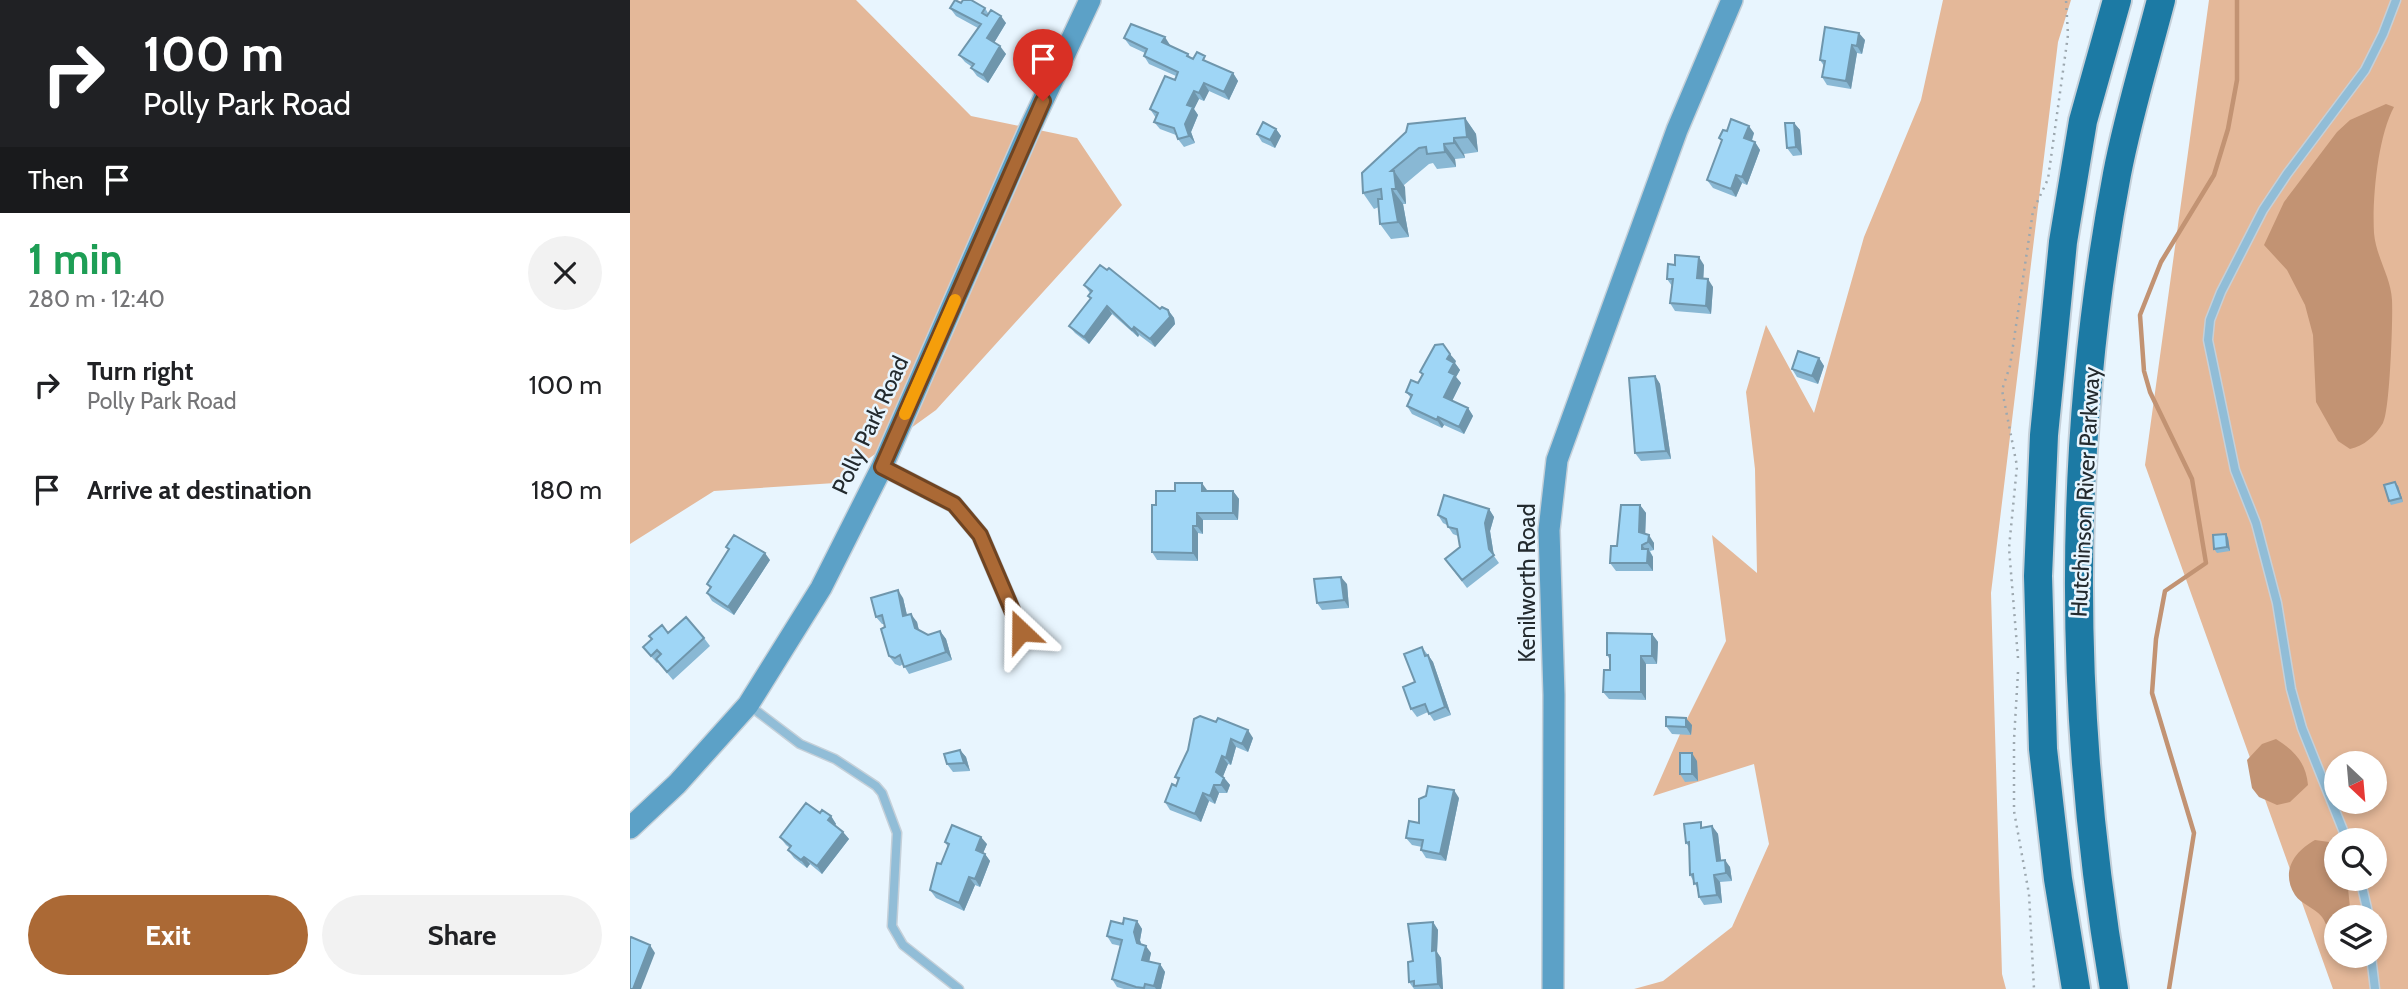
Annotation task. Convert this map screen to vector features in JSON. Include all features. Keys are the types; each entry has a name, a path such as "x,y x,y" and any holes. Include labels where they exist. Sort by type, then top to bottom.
{"highway":[{"name":"Hutchinson River Parkway","path":"2076,989 2058,879 2043,749 2039,550 2044,435 2063,242 2084,121 2117,0"},
{"name":"Hutchinson River Parkway","path":"2114,989 2094,862 2086,779 2077,577 2085,422 2099,294 2117,173 2149,43 2163,0"}],"street":[{"name":"Polly Park Road","path":"630,828 677,784 748,705 821,588 882,467 1030,128 1090,0"},
{"name":"Kenilworth Road","path":"1553,989 1554,695 1549,530 1557,460 1677,130 1732,0"},
{"path":"882,467 954,504 980,535 1021,631"}],"lane":[{"path":"2342,828 2298,715 2277,603 2256,523 2235,470 2208,340 2210,320 2221,292 2263,210 2294,163 2365,69 2396,0"},
{"path":"748,705 800,744 835,759 876,786 882,793 897,833 891,926 903,945 959,989"},
{"path":"2372,968 2375,989"}],"shaded area":[{"path":"630,0 856,0 971,116 1077,138 1122,205 936,410 835,483 714,491 630,544"},
{"path":"1943,0 2071,0 2058,42 1991,593 2002,974 2006,989 1634,989 1663,981 1732,927 1769,844 1754,764 1653,796 1684,725 1726,641 1712,535 1757,573 1755,469 1746,392 1766,325 1814,413 1864,237 1921,100"},
{"path":"2209,0 2408,0 2408,989 2333,989 2325,968 2387,968 2387,905 2324,905 2324,964 2145,465"},
{"path":"2386,104 2394,107 2380,150 2375,185 2374,233 2392,300 2388,401 2383,423 2376,432 2364,443 2350,449 2338,441 2316,402 2313,335 2305,305 2287,270 2264,245 2284,202 2337,132 2350,120"},
{"path":"2276,739 2298,758 2305,770 2308,785 2290,802 2277,805 2259,797 2252,788 2247,760 2262,744"},
{"path":"2315,840 2324,841 2324,891 2348,891 2350,905 2324,905 2324,921 2316,911 2295,895 2289,878 2289,870 2296,856"}],"building":[{"path":"955,0 961,3 963,0 971,0 985,8 982,13 987,16 991,10 1001,16 987,38 1000,46 983,75 971,68 974,64 959,55 981,24 950,8"},
{"path":"1131,24 1165,37 1162,42 1193,59 1197,52 1205,56 1203,60 1233,73 1224,92 1204,83 1199,93 1194,91 1187,105 1193,107 1185,124 1189,136 1178,139 1174,128 1154,122 1158,113 1150,109 1165,76 1175,80 1178,72 1144,56 1147,49 1124,38"},
{"path":"1825,27 1859,33 1857,46 1852,45 1846,81 1822,77 1825,61 1820,60"},
{"path":"1465,118 1467,137 1454,138 1454,143 1444,144 1445,152 1427,154 1426,147 1419,148 1391,171 1394,171 1396,189 1392,189 1398,222 1380,224 1378,199 1382,199 1381,189 1363,193 1362,173 1406,132 1408,124"},
{"path":"1731,119 1749,126 1744,138 1755,142 1742,177 1736,175 1731,189 1707,180 1722,140 1719,138 1723,130 1727,131"},
{"path":"1263,122 1276,129 1270,140 1257,134"},
{"path":"1785,123 1794,123 1796,147 1787,148"},
{"path":"1675,255 1699,257 1697,278 1708,279 1706,306 1670,303 1673,279 1667,279 1668,264 1675,265"},
{"path":"1100,265 1107,270 1109,268 1160,309 1162,307 1168,310 1170,317 1150,339 1134,327 1132,330 1107,306 1084,337 1069,326 1091,298 1088,296 1092,291 1084,285"},
{"path":"1443,344 1450,354 1447,359 1454,363 1449,372 1455,375 1444,397 1468,408 1459,427 1407,406 1412,395 1406,392 1411,380 1418,383 1423,374 1420,372 1435,345"},
{"path":"1798,351 1819,358 1812,376 1792,369"},
{"path":"1655,376 1666,451 1635,453 1629,378"},
{"path":"2395,482 2401,498 2389,501 2384,485"},
{"path":"1175,483 1202,483 1202,491 1233,491 1233,513 1197,513 1197,526 1193,526 1193,553 1152,552 1152,505 1156,505 1156,491 1175,491"},
{"path":"1444,495 1489,509 1485,523 1489,549 1494,555 1462,580 1445,559 1460,547 1457,529 1448,527 1446,519 1438,515"},
{"path":"1621,505 1640,505 1639,532 1649,535 1648,542 1642,545 1642,549 1648,549 1647,563 1610,563 1611,546 1617,546"},
{"path":"2226,534 2227,547 2214,549 2213,535"},
{"path":"734,535 765,553 728,607 707,593 711,587 707,584 729,549 726,547"},
{"path":"1341,577 1344,600 1317,603 1314,579"},
{"path":"898,590 903,616 911,614 915,628 928,635 940,631 946,652 904,667 900,655 895,658 889,656 881,629 885,627 882,615 876,617 871,598"},
{"path":"686,617 704,638 667,672 656,659 661,654 657,650 651,656 643,647 652,639 649,636 662,625 668,633"},
{"path":"1607,633 1652,634 1652,656 1641,656 1641,692 1603,692 1604,670 1610,670"},
{"path":"1422,647 1425,656 1428,655 1445,707 1429,714 1425,704 1411,709 1403,687 1415,682 1404,654"},
{"path":"1200,716 1216,722 1218,718 1248,730 1242,744 1231,739 1226,758 1222,756 1216,772 1224,778 1221,785 1214,785 1210,796 1203,793 1195,814 1165,802 1172,784 1176,786 1179,778 1175,777 1188,750 1194,719"},
{"path":"1666,717 1686,718 1686,727 1666,726"},
{"path":"960,750 964,763 947,764 944,754"},
{"path":"1680,753 1692,753 1692,774 1680,774"},
{"path":"1428,786 1454,790 1440,854 1421,850 1423,840 1406,838 1409,821 1419,823 1419,799 1426,796"},
{"path":"806,803 820,813 822,810 831,816 828,820 843,832 817,866 804,857 801,860 788,850 791,846 780,837"},
{"path":"1701,822 1701,828 1712,826 1717,861 1725,860 1726,873 1714,875 1717,895 1699,897 1697,883 1694,884 1693,874 1690,875 1689,842 1686,843 1684,824"},
{"path":"952,825 981,837 976,850 985,854 975,879 969,877 959,903 930,890 937,863 941,864 949,844 945,842"},
{"path":"1124,918 1137,921 1134,932 1137,943 1146,946 1142,960 1160,964 1154,986 1145,984 1144,988 1136,987 1112,979 1122,940 1107,936 1111,921 1123,924"},
{"path":"1433,922 1432,951 1436,950 1438,984 1414,986 1414,981 1409,982 1408,962 1413,961 1408,924"},
{"path":"631,937 650,945 633,989 630,989"}],"waterway":[{"path":"2169,989 2194,833 2152,693 2156,639 2165,591 2206,563 2192,479 2150,392 2144,371 2140,315 2161,262 2214,175 2228,129 2237,80 2237,0"}],"slow traffic":[{"path":"905,414 955,300"}],"route":[{"path":"1021,631 980,535 954,504 882,467 1043,101"}]}
